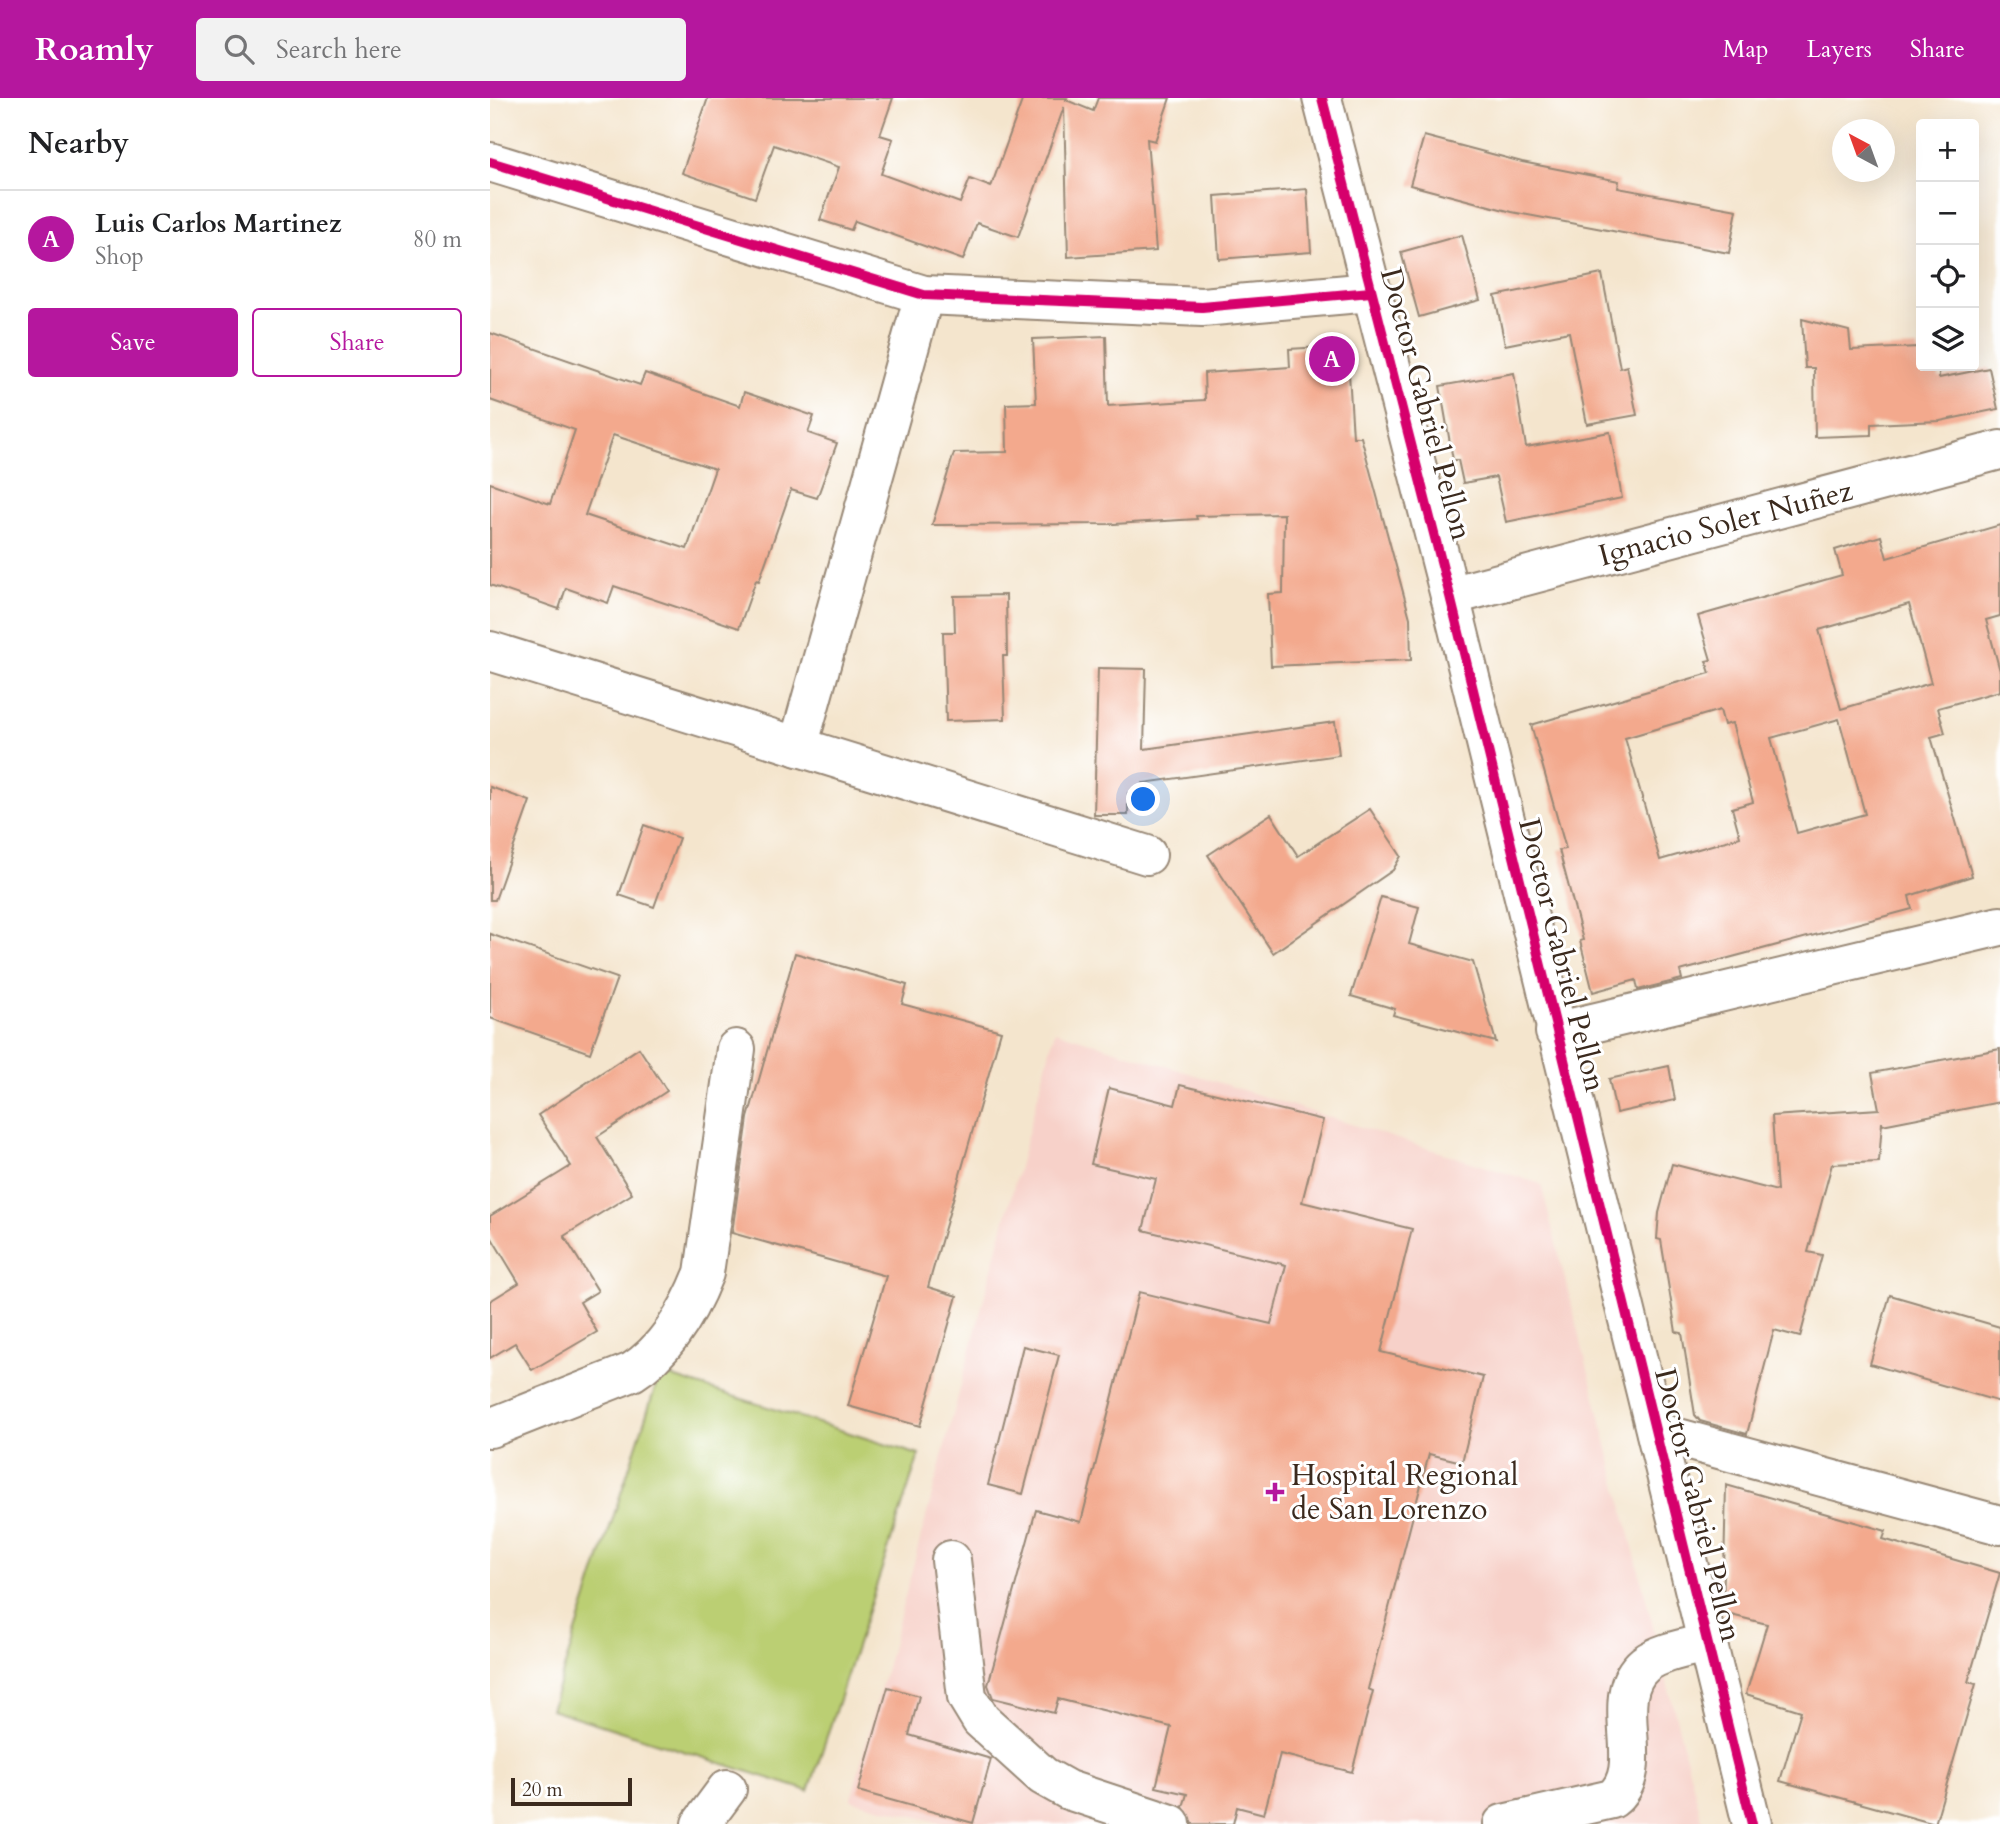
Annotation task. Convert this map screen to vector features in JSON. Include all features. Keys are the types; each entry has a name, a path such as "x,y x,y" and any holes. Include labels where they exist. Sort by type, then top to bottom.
{"street":[{"name":"Doctor Gabriel Pellon","path":"1322,98 1450,596 1555,1032 1752,1824"},
{"path":"490,162 924,295 1202,307 1371,292"},
{"path":"798,747 924,295"},
{"name":"Ignacio Soler Nuñez","path":"1450,596 2000,450"},
{"path":"490,651 1147,855"},
{"path":"1555,1032 2000,926"},
{"path":"490,1428 632,1373 652,1360 691,1306 704,1273 736,1049"},
{"path":"1656,1432 2000,1525"},
{"path":"951,1560 967,1697 981,1720 1043,1776 1068,1790 1171,1824"},
{"path":"1503,1824 1612,1799 1621,1792 1627,1780 1627,1710 1635,1676 1646,1663 1706,1643"},
{"path":"701,1824 727,1790"}],"shaded area":[{"name":"Hospital Regional de San Lorenzo","path":"1055,1031 1541,1184 1703,1824 946,1824 851,1800"}],"green space":[{"path":"660,1373 919,1455 809,1791 551,1709"}],"building":[{"path":"708,98 893,98 880,135 893,139 881,174 960,203 970,179 991,187 1023,98 1067,98 1066,100 1093,111 1098,98 1170,98 1155,141 1147,139 1156,251 1068,257 1064,107 1018,237 977,223 963,260 855,221 851,230 820,220 839,167 774,145 755,198 682,173"},
{"path":"1424,136 1522,162 1619,181 1618,188 1737,210 1729,253 1512,212 1410,185"},
{"path":"1307,189 1311,252 1219,259 1215,196"},
{"path":"1462,235 1480,300 1419,317 1401,252"},
{"path":"1602,274 1620,368 1627,366 1637,415 1587,424 1569,332 1505,345 1495,296"},
{"path":"1802,319 1849,331 1851,350 1916,347 1916,371 1939,371 1939,378 1989,368 1998,409 1940,421 1871,424 1871,435 1815,437 1814,368 1805,368"},
{"path":"490,333 640,385 645,373 740,406 744,392 814,416 808,433 837,443 817,498 791,490 759,581 756,580 739,628 614,586 608,603 566,588 559,609 490,585 490,483 550,504 575,430 490,400","holes":["613,435 715,469 687,549 585,515"]},
{"path":"1106,336 1108,406 1205,400 1204,373 1290,367 1289,349 1339,346 1340,373 1349,373 1353,437 1361,437 1410,618 1411,660 1271,666 1268,594 1283,593 1284,514 1196,516 1197,519 1114,524 932,525 954,453 1007,452 1006,404 1036,403 1033,339"},
{"path":"1514,373 1526,447 1610,432 1622,498 1506,522 1496,477 1463,483 1458,460 1453,460 1440,386"},
{"path":"2000,525 2000,616 1986,620 2000,671 2000,691 1938,708 1945,733 1931,737 1972,876 1909,896 1912,909 1680,971 1682,979 1638,990 1636,980 1593,992 1580,941 1583,940 1559,850 1566,849 1531,725 1710,673 1706,661 1711,660 1698,616 1842,575 1835,550 1881,536 1887,558","holes":["1909,604 1931,683 1841,709 1819,630","1720,710 1724,725 1732,723 1753,802 1732,808 1740,837 1660,860 1625,738","1839,719 1865,814 1797,833 1771,738"]},
{"path":"1006,595 1007,656 1003,656 1005,719 946,721 943,632 955,632 954,596"},
{"path":"1098,668 1146,669 1144,749 1335,722 1339,755 1143,783 1143,793 1128,793 1128,815 1094,815"},
{"path":"490,787 530,801 495,900 490,900"},
{"path":"1370,809 1401,856 1393,870 1273,953 1208,855 1271,814 1298,856"},
{"path":"644,825 679,838 654,907 619,895"},
{"path":"1381,897 1419,907 1409,944 1473,962 1496,1042 1393,1015 1395,1009 1351,996"},
{"path":"490,934 617,978 590,1053 490,1018"},
{"path":"795,953 907,985 902,1004 1001,1031 928,1287 957,1296 920,1426 848,1406 886,1276 732,1233 748,1118"},
{"path":"639,1048 667,1091 597,1137 632,1194 564,1236 598,1291 580,1302 597,1332 532,1370 515,1343 490,1358 490,1301 519,1283 490,1235 490,1216 571,1166 538,1115"},
{"path":"2000,1049 2000,1102 1882,1125 1882,1122 1879,1162 1832,1164 1808,1252 1822,1255 1800,1337 1774,1330 1747,1434 1700,1421 1695,1415 1682,1333 1676,1332 1661,1240 1657,1239 1659,1213 1672,1164 1777,1191 1772,1116 1879,1109 1872,1073"},
{"path":"1669,1066 1675,1100 1616,1113 1609,1079"},
{"path":"1180,1085 1323,1120 1302,1202 1412,1229 1381,1352 1483,1377 1462,1462 1429,1454 1368,1689 1373,1691 1352,1772 1280,1754 1264,1814 1237,1807 1233,1824 1192,1824 1183,1807 1187,1794 1156,1787 1171,1727 1058,1699 1054,1713 993,1698 988,1685 1036,1510 1081,1522 1139,1292 1271,1324 1286,1265 1143,1230 1156,1179 1091,1164 1109,1088 1175,1105"},
{"path":"1890,1295 2000,1327 2000,1402 1870,1364"},
{"path":"1023,1346 1059,1355 1023,1494 988,1485"},
{"path":"1726,1485 1886,1531 1883,1539 2000,1573 1968,1682 1976,1684 1935,1824 1780,1781 1801,1711 1746,1694 1767,1624 1723,1613"},
{"path":"888,1687 919,1696 909,1735 991,1759 973,1823 858,1791"}],"cycle path":[{"path":"1322,98 1450,596 1752,1824"},
{"path":"490,162 924,295 1202,307 1371,292"}],"place":[{"name":"Luis Carlos Martinez","path":"1332,359"},
{"name":"Hospital Regional de San Lorenzo","path":"1275,1492"}]}
